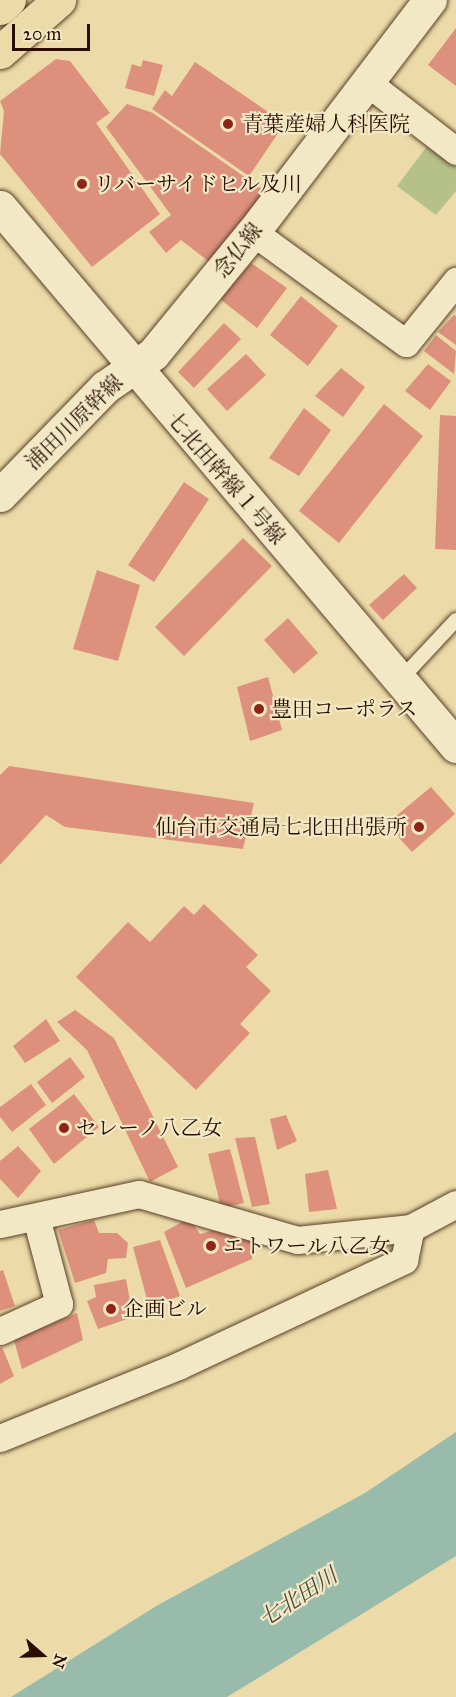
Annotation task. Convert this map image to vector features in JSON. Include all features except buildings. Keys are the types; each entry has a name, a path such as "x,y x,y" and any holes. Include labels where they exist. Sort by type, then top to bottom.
{"main road":[{"path":"0,8 9,0"},
{"path":"0,52 59,0"}],"street":[{"name":"念仏線","path":"142,361 253,232 430,0"},
{"path":"368,83 456,151"},
{"name":"七北田幹線１号線","path":"0,207 142,361 456,746"},
{"path":"253,232 406,343 456,281"},
{"name":"浦田川原幹線","path":"0,495 105,387 142,361"},
{"path":"0,1224 139,1194 297,1240 411,1228 456,1204"},
{"path":"0,1331 59,1304 36,1216"},
{"path":"0,1438 178,1366 404,1260 411,1228"}],"lane":[{"path":"400,680 456,620"}],"green space":[{"path":"428,145 456,167 456,191 436,215 397,186"}],"water":[{"name":"七北田川","path":"456,1432 456,1556 227,1697 11,1697 158,1605 365,1493"}],"place":[{"name":"青葉産婦人科医院","path":"228,124"},
{"name":"リバーサイドヒル及川","path":"82,184"},
{"name":"豊田コーポラス","path":"259,709"},
{"name":"仙台市交通局七北田出張所","path":"419,827"},
{"name":"セレーノ八乙女","path":"64,1128"},
{"name":"エトワール八乙女","path":"211,1246"},
{"name":"企画ビル","path":"111,1309"}]}
